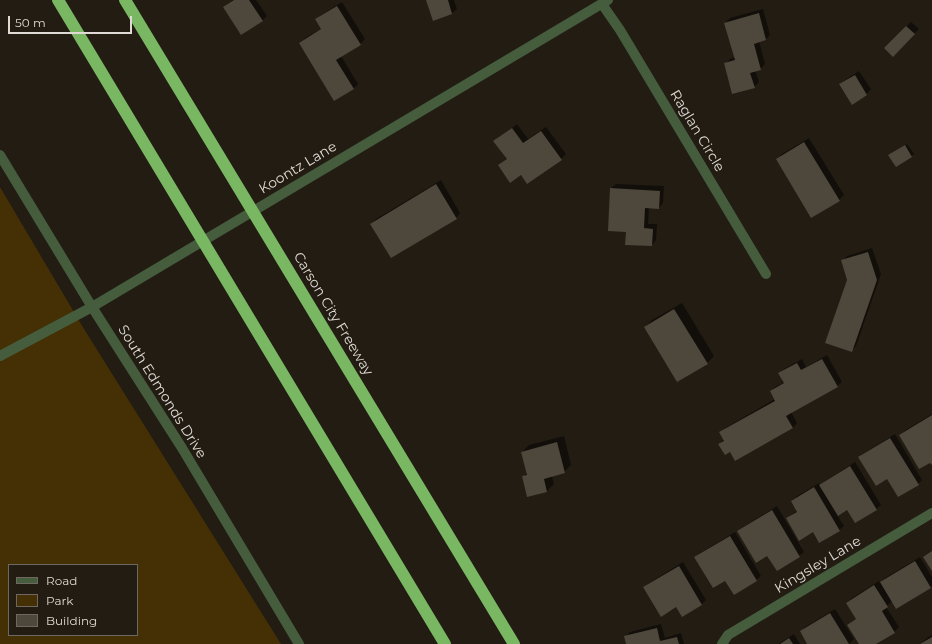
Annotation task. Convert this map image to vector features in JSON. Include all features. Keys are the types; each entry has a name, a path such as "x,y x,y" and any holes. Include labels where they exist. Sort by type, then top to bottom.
{"highway":[{"path":"58,0 445,644"},
{"name":"Carson City Freeway","path":"125,0 514,644"}],"street":[{"name":"Koontz Lane","path":"0,356 92,307 605,2"},
{"name":"Raglan Circle","path":"605,2 620,30 766,274"},
{"name":"South Edmonds Drive","path":"0,155 92,307 182,448 299,644"},
{"name":"Kingsley Lane","path":"722,644 728,635 932,513"}],"green space":[{"path":"0,187 84,329 281,644 0,644"}],"building":[{"path":"234,0 249,0 263,21 241,35 223,7"},
{"path":"426,0 448,0 452,14 433,21"},
{"path":"337,6 361,45 336,60 354,89 334,101 299,43 321,29 315,19"},
{"path":"759,13 766,40 754,44 761,70 750,73 755,88 732,94 724,63 735,60 724,23"},
{"path":"906,26 915,34 893,57 884,48"},
{"path":"855,75 867,95 852,105 839,84"},
{"path":"512,128 523,143 541,131 562,160 527,184 521,175 510,183 498,165 507,159 493,141"},
{"path":"804,142 840,201 811,218 776,159"},
{"path":"905,145 912,157 896,167 888,155"},
{"path":"436,184 457,219 391,258 370,224"},
{"path":"610,188 660,191 659,209 645,208 644,228 653,229 652,246 625,245 626,232 608,231"},
{"path":"868,252 877,280 852,352 825,343 847,280 841,260"},
{"path":"674,309 708,364 677,382 644,327"},
{"path":"822,359 838,387 786,416 793,428 735,461 730,452 725,455 718,444 724,441 719,432 775,401 770,391 784,383 778,373 797,363 801,370"},
{"path":"932,415 932,465 930,463 919,469 899,435"},
{"path":"890,438 919,485 898,497 887,479 876,486 858,457"},
{"path":"557,442 565,473 544,479 547,492 527,497 522,476 527,475 521,452"},
{"path":"850,466 877,510 855,523 847,510 838,516 819,485"},
{"path":"814,487 840,531 819,543 813,532 799,541 786,518 797,512 791,501"},
{"path":"772,510 800,557 777,571 767,556 756,563 737,531"},
{"path":"730,536 757,581 734,595 725,581 713,588 694,557"},
{"path":"932,551 932,571 923,557"},
{"path":"915,561 931,588 896,609 880,582"},
{"path":"679,566 702,605 682,617 676,607 661,617 643,587"},
{"path":"874,585 888,607 882,611 895,633 876,644 859,644 847,625 856,619 846,603"},
{"path":"830,613 849,644 807,644 800,631"},
{"path":"657,628 660,641 677,637 679,644 626,644 624,636"},
{"path":"932,637 932,644 920,644"},
{"path":"789,638 793,644 780,644"}]}
